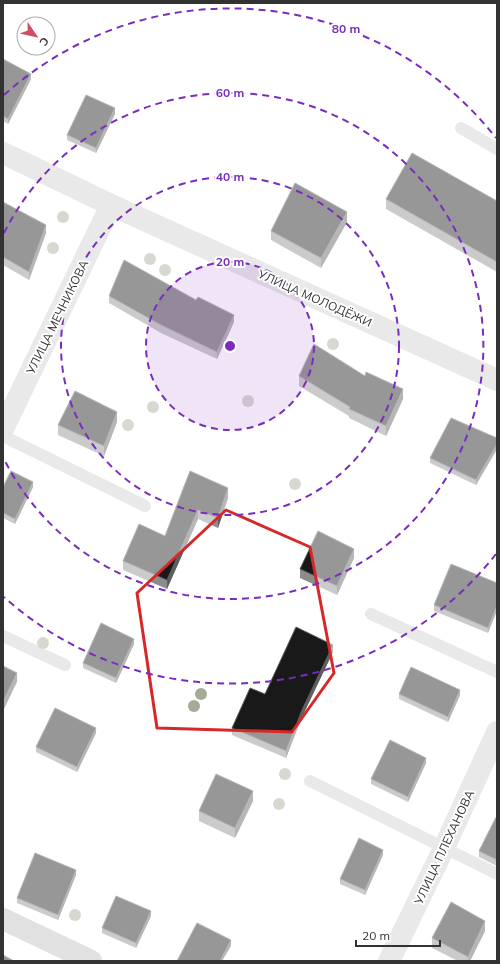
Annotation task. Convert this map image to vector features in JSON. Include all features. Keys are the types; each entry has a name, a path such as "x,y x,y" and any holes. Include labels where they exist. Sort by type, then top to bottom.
{"main road":[{"path":"3,919 91,961"}],"street":[{"name":"УЛИЦА МОЛОДЁЖИ","path":"3,153 111,205 497,380"},
{"name":"УЛИЦА МЕЧНИКОВА","path":"3,429 111,205"},
{"name":"УЛИЦА ПЛЕХАНОВА","path":"389,961 444,848 497,732"}],"lane":[{"path":"461,128 497,149"},
{"path":"3,436 145,506"},
{"path":"371,614 497,672"},
{"path":"3,636 65,665"},
{"path":"310,781 497,874"}],"highlighted area":[{"path":"226,510 310,547 334,673 292,732 157,728 137,593"}],"building":[{"path":"3,59 31,74 8,119 3,116"},
{"path":"86,95 115,108 96,148 67,135"},
{"path":"412,153 497,201 497,262 386,199"},
{"path":"295,183 347,212 321,258 271,231"},
{"path":"3,202 46,225 29,272 3,257"},
{"path":"124,260 196,300 198,297 234,315 217,352 161,325 109,296"},
{"path":"314,344 365,376 366,372 403,389 386,426 349,409 350,407 299,376"},
{"path":"75,391 117,412 104,446 58,425"},
{"path":"451,418 497,438 497,444 476,480 430,458"},
{"path":"11,471 33,482 15,519 3,513 3,487"},
{"path":"190,471 228,488 218,518 198,510 167,580 123,561 139,524 165,536"},
{"path":"318,531 354,549 337,586 300,569"},
{"path":"451,564 497,583 497,606 488,628 434,605"},
{"path":"101,623 134,639 116,678 83,663"},
{"path":"296,627 333,645 302,710 286,751 232,728 250,688 265,694"},
{"path":"3,666 17,673 3,702"},
{"path":"411,667 460,690 448,717 399,694"},
{"path":"55,708 96,728 77,767 36,747"},
{"path":"390,740 426,758 408,797 371,779"},
{"path":"216,774 253,791 235,828 199,811"},
{"path":"497,817 497,860 479,851"},
{"path":"359,838 383,850 365,890 340,879"},
{"path":"35,853 76,870 58,915 17,898"},
{"path":"116,896 151,911 136,943 102,928"},
{"path":"451,902 485,921 468,957 432,938"},
{"path":"197,923 231,940 220,961 177,961"},
{"path":"3,955 14,961 3,961"}]}
